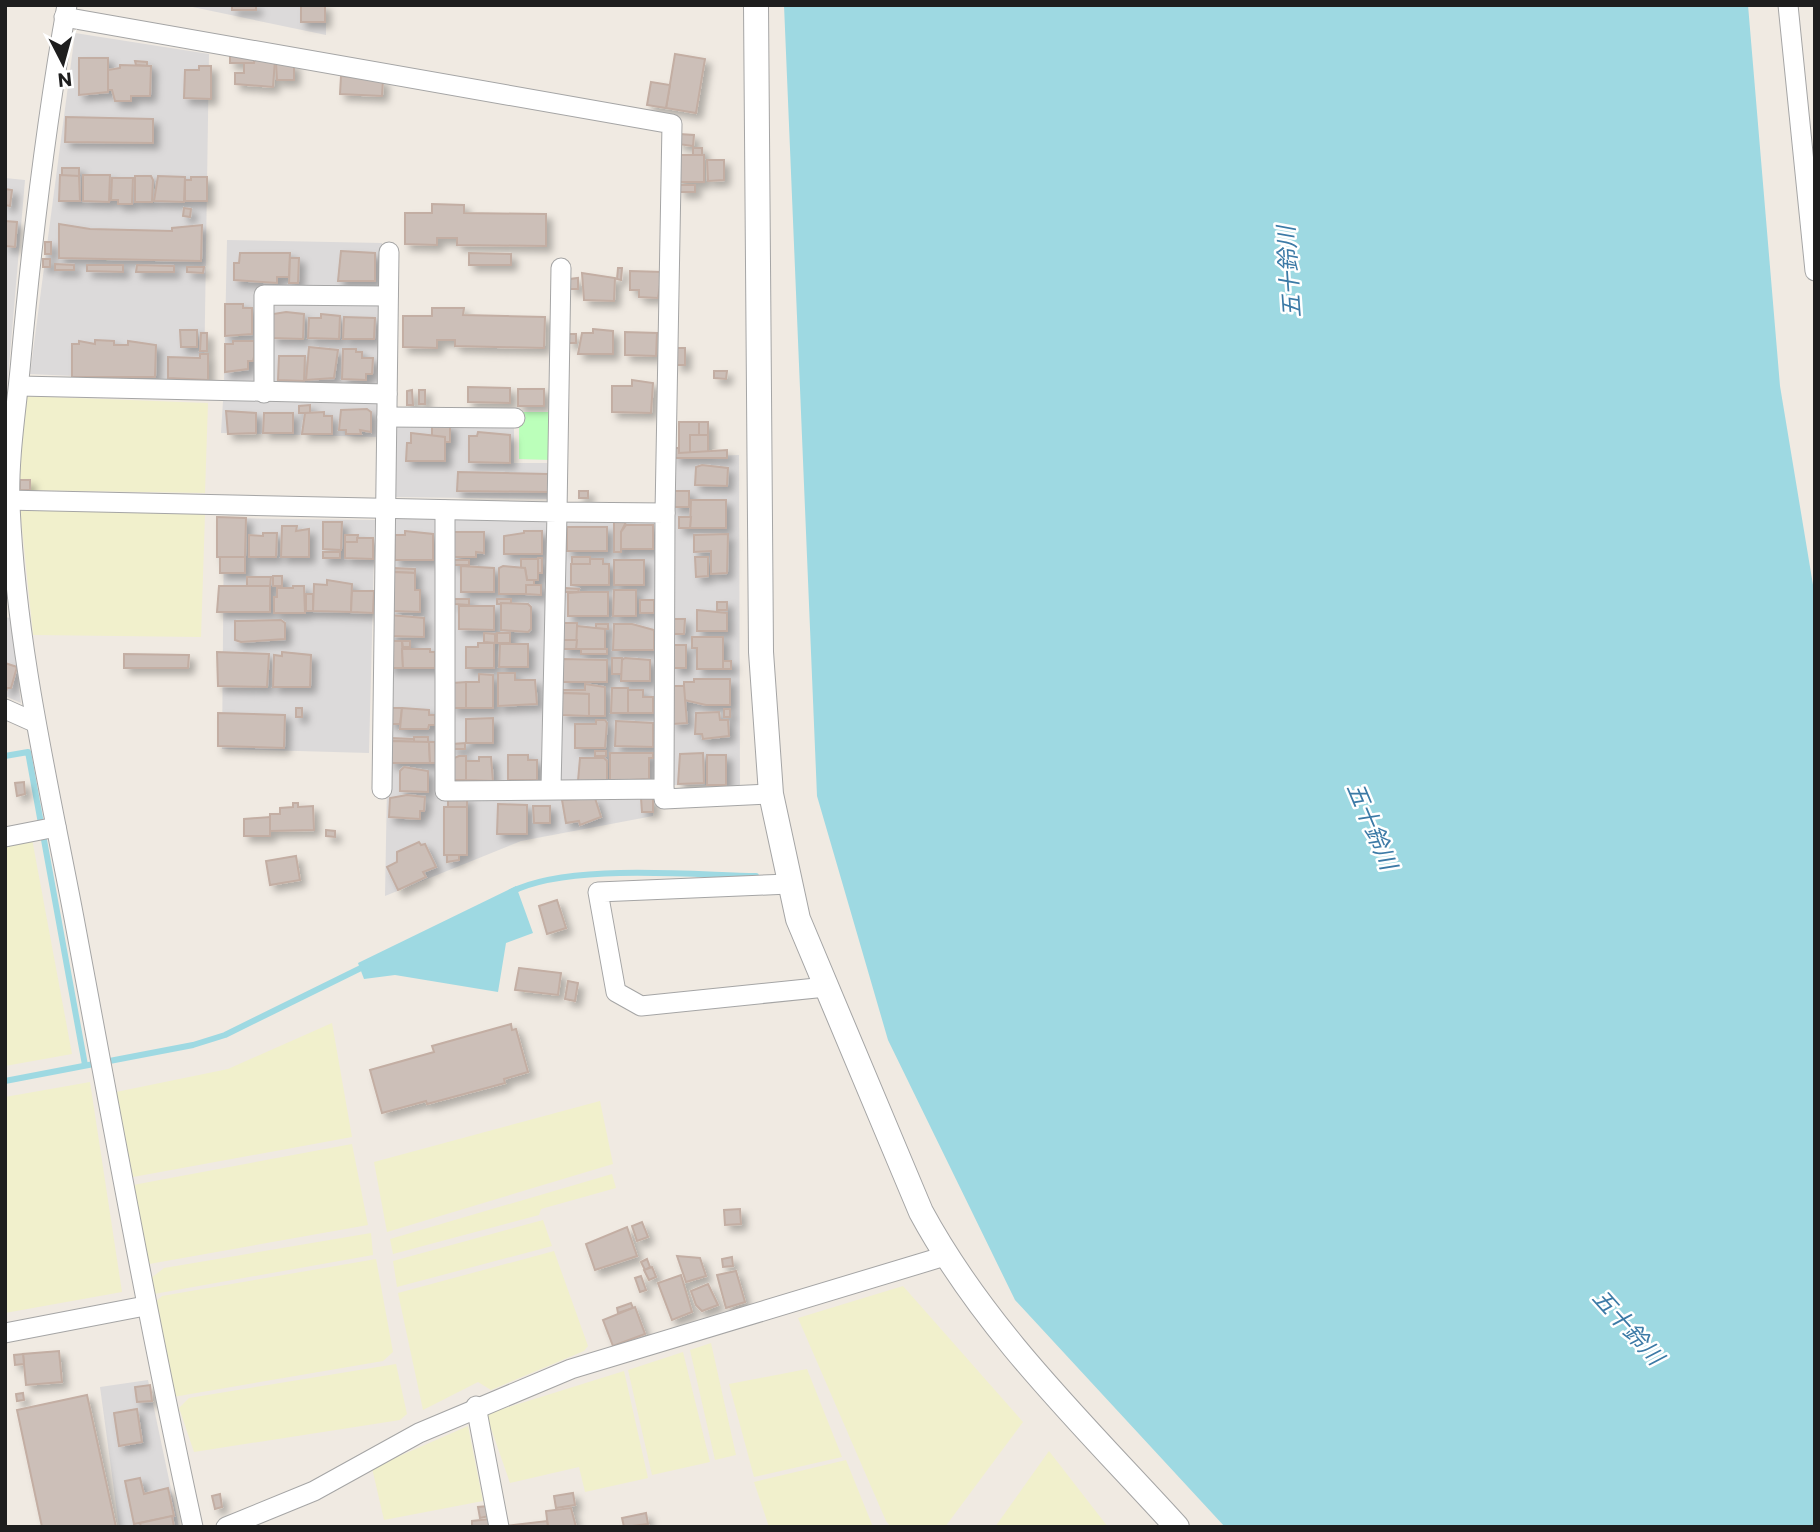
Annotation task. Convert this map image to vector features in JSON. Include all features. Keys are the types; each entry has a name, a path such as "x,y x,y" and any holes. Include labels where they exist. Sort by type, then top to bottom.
{"street":[{"path":"756,5 761,652 771,794 798,919 921,1212 945,1256 977,1303 1023,1358 1177,1527"},
{"path":"1788,5 1815,271"},
{"path":"193,1527 145,1307 56,827 12,609 7,501 33,228 66,11 672,124 665,513 664,799 771,794"},
{"path":"382,789 389,251"},
{"path":"551,789 561,268"},
{"path":"264,393 264,296 388,296"},
{"path":"19,386 387,394"},
{"path":"387,417 515,418"},
{"path":"7,501 665,513"},
{"path":"445,510 445,791 664,789"},
{"path":"5,709 34,722"},
{"path":"5,837 56,827"},
{"path":"789,884 598,892 616,992 641,1006 826,987"},
{"path":"226,1527 314,1491 419,1433 476,1406 571,1369 945,1256"},
{"path":"5,1333 145,1307"},
{"path":"476,1406 499,1527"}],"shaded area":[{"path":"183,5 326,5 326,35"},
{"path":"75,33 209,54 204,382 30,374"},
{"path":"5,178 25,180 5,413"},
{"path":"227,240 382,243 380,290 257,291 257,386 224,384"},
{"path":"379,303 380,387 271,385 272,306"},
{"path":"223,401 378,401 377,437 221,433"},
{"path":"514,426 514,463 547,463 547,499 395,497 395,427"},
{"path":"739,455 740,786 670,785 675,457"},
{"path":"392,516 440,516 438,797 562,800 653,797 653,816 521,841 385,896"},
{"path":"452,517 553,517 544,781 453,782"},
{"path":"224,518 375,520 369,753 222,749"},
{"path":"659,519 657,785 557,784 564,520"},
{"path":"5,617 10,618 21,703 5,696"},
{"path":"148,1380 179,1527 119,1527 100,1387"}],"green space":[{"path":"25,396 208,403 205,493 19,490"},
{"path":"519,412 553,412 551,460 519,459"},
{"path":"20,509 205,514 201,637 33,635"},
{"path":"32,839 72,1054 5,1066 5,844"},
{"path":"332,1023 352,1137 133,1177 116,1092 228,1069"},
{"path":"90,1082 122,1292 5,1313 5,1097"},
{"path":"600,1101 613,1164 387,1232 374,1162"},
{"path":"352,1144 368,1225 149,1264 133,1185"},
{"path":"612,1174 616,1188 541,1209 539,1215 393,1254 390,1239"},
{"path":"543,1220 552,1246 397,1287 393,1261"},
{"path":"371,1233 373,1255 154,1294 151,1278 164,1268"},
{"path":"554,1251 588,1346 584,1351 491,1390 478,1382 423,1410 398,1293"},
{"path":"376,1259 393,1352 383,1361 173,1397 154,1303 162,1296"},
{"path":"903,1286 1023,1422 945,1527 891,1527 886,1521 798,1318"},
{"path":"711,1343 736,1455 715,1460 690,1350"},
{"path":"683,1352 710,1462 652,1475 628,1370"},
{"path":"396,1364 407,1414 400,1420 194,1452 179,1408 189,1398"},
{"path":"807,1369 842,1457 754,1477 729,1384"},
{"path":"624,1371 648,1478 585,1492 579,1467 510,1483 486,1414"},
{"path":"468,1426 483,1501 384,1520 372,1468"},
{"path":"1049,1451 1108,1527 995,1527"},
{"path":"846,1460 873,1527 769,1527 754,1482"}],"water":[{"name":"五十鈴川","path":"784,5 1748,5 1780,386 1815,597 1815,1527 1225,1527 1015,1300 888,1040 817,796"},
{"path":"516,886 533,933 506,943 498,992 395,975 364,979 358,963"}],"building":[{"path":"232,5 256,5 256,10 232,10"},
{"path":"301,5 325,5 325,22 301,22"},
{"path":"675,54 705,59 696,113 666,108"},
{"path":"230,55 254,55 254,63 230,63"},
{"path":"79,58 108,58 108,92 79,95"},
{"path":"255,59 275,60 273,87 235,84 235,73 244,73 244,63 254,63"},
{"path":"135,61 147,62 147,66 136,65"},
{"path":"276,63 294,64 294,80 277,80"},
{"path":"120,65 151,66 150,96 131,96 131,101 115,101 112,90 108,90 108,70 120,68"},
{"path":"199,66 211,66 211,99 184,98 185,70 199,70"},
{"path":"341,76 383,80 382,96 340,94"},
{"path":"651,82 670,85 666,108 647,105"},
{"path":"66,117 153,119 153,143 65,142"},
{"path":"679,134 694,135 693,146 678,144"},
{"path":"693,148 702,148 702,155 693,155"},
{"path":"676,155 704,155 704,182 676,182"},
{"path":"707,160 724,160 724,180 708,181"},
{"path":"62,168 79,168 79,176 62,176"},
{"path":"60,175 79,176 80,201 59,201"},
{"path":"83,175 110,175 109,202 83,201"},
{"path":"135,176 151,176 152,202 135,202"},
{"path":"158,176 185,177 184,202 154,201"},
{"path":"191,177 207,177 207,201 185,201 185,180 191,180"},
{"path":"112,178 133,178 132,204 118,204 118,200 111,200"},
{"path":"680,185 695,185 695,192 680,192"},
{"path":"5,189 12,190 10,206 5,205"},
{"path":"432,204 464,205 464,213 546,214 546,246 457,245 457,238 437,238 437,245 405,244 405,213 432,213"},
{"path":"184,208 191,209 190,217 183,216"},
{"path":"5,221 17,222 15,247 5,246"},
{"path":"59,224 90,229 172,231 172,228 202,225 201,261 59,258"},
{"path":"45,242 51,242 51,254 45,254"},
{"path":"341,251 375,253 375,281 338,281"},
{"path":"240,253 290,253 289,277 277,277 277,283 234,280 234,263 239,263"},
{"path":"469,253 511,254 511,265 469,265"},
{"path":"290,258 299,258 298,283 289,283"},
{"path":"43,259 50,259 50,267 43,267"},
{"path":"55,264 74,265 74,270 55,270"},
{"path":"87,265 123,265 123,272 87,271"},
{"path":"137,265 174,266 174,272 136,272"},
{"path":"187,267 204,267 203,273 187,272"},
{"path":"618,268 622,268 621,280 617,279"},
{"path":"630,271 662,272 658,298 639,297 639,290 630,290"},
{"path":"582,273 615,278 614,301 584,300"},
{"path":"578,278 578,289 570,289 570,279"},
{"path":"225,304 243,304 243,308 252,308 252,334 225,336"},
{"path":"432,308 464,308 463,315 545,317 544,348 455,346 455,340 437,340 437,348 403,347 403,316 432,316"},
{"path":"273,314 304,314 303,339 272,338"},
{"path":"321,314 340,316 339,339 308,338 309,318 321,318"},
{"path":"344,317 375,318 374,339 343,339"},
{"path":"593,329 613,331 613,354 578,354 582,333 593,333"},
{"path":"180,330 197,330 197,347 181,347"},
{"path":"625,332 657,333 656,356 625,355"},
{"path":"201,333 207,333 207,351 200,351"},
{"path":"569,334 576,334 576,343 568,343"},
{"path":"95,340 114,341 114,345 128,345 128,341 156,345 155,377 72,377 72,344 79,344 79,341 95,344"},
{"path":"233,341 254,341 253,361 248,361 248,369 225,372 225,344 233,344"},
{"path":"309,347 338,350 334,378 306,380"},
{"path":"677,348 685,348 685,365 676,365"},
{"path":"343,349 356,349 356,352 362,352 362,358 373,358 372,374 366,374 366,380 342,379"},
{"path":"200,354 208,354 208,380 168,378 168,357 200,358"},
{"path":"279,356 305,356 304,381 278,380"},
{"path":"714,371 727,371 726,379 714,378"},
{"path":"632,380 653,383 651,413 612,412 612,386 632,386"},
{"path":"468,387 510,388 510,403 468,402"},
{"path":"518,389 544,389 544,406 518,406"},
{"path":"412,390 413,405 407,405 407,391"},
{"path":"419,390 425,390 425,404 419,404"},
{"path":"310,405 310,413 299,413 299,406"},
{"path":"367,409 371,412 371,432 360,430 361,434 346,434 346,430 339,430 341,410"},
{"path":"226,411 256,413 256,433 228,434"},
{"path":"324,412 324,416 332,416 332,434 302,434 305,413"},
{"path":"264,413 293,413 293,433 263,433"},
{"path":"679,422 699,422 699,435 690,435 690,453 679,453"},
{"path":"699,422 708,422 708,435 699,435"},
{"path":"432,425 450,425 450,442 445,442 445,437 432,437"},
{"path":"478,432 510,435 510,463 469,462 469,436 477,436"},
{"path":"411,433 445,437 445,461 406,461 407,443 411,443"},
{"path":"690,435 708,435 708,454 690,453"},
{"path":"675,448 679,448 679,453 727,450 727,458 675,458"},
{"path":"702,465 728,468 727,486 695,485 696,467"},
{"path":"458,472 548,474 548,492 457,491"},
{"path":"20,480 30,480 30,490 20,490"},
{"path":"579,491 588,491 588,498 579,498"},
{"path":"674,491 689,491 689,507 674,507"},
{"path":"691,500 726,500 726,528 690,528"},
{"path":"217,517 246,518 245,557 217,557"},
{"path":"679,517 691,517 690,528 679,528"},
{"path":"323,522 342,522 341,550 323,549"},
{"path":"614,522 626,522 621,532 621,552 614,552"},
{"path":"626,525 653,525 653,549 621,549 621,532"},
{"path":"282,526 297,526 296,531 309,529 309,557 281,557"},
{"path":"567,527 607,527 607,551 567,551"},
{"path":"405,531 433,534 433,560 395,560 395,535 405,535"},
{"path":"524,531 542,531 542,554 504,554 504,536"},
{"path":"453,532 484,532 484,553 476,552 476,557 453,557"},
{"path":"263,533 277,533 276,557 249,557 249,535 263,536"},
{"path":"728,534 727,573 711,574 711,551 694,552 694,535"},
{"path":"345,535 358,535 357,542 345,542"},
{"path":"357,538 373,538 373,559 345,558 345,542 357,542"},
{"path":"323,552 340,552 340,558 323,558"},
{"path":"220,557 245,557 245,573 220,573"},
{"path":"572,557 590,557 590,564 572,564"},
{"path":"695,557 708,557 708,576 696,577"},
{"path":"538,558 542,558 542,573 538,573"},
{"path":"521,559 538,559 538,580 527,580 525,568 521,569"},
{"path":"590,559 603,559 603,564 609,564 609,585 571,585 571,564 590,564"},
{"path":"453,560 469,560 469,565 453,565"},
{"path":"614,560 644,560 644,585 614,585"},
{"path":"461,566 494,568 494,592 461,592"},
{"path":"393,568 415,569 415,573 393,572"},
{"path":"499,568 525,568 527,580 534,580 534,585 526,585 526,594 499,594"},
{"path":"393,572 415,573 415,590 420,590 420,612 392,611"},
{"path":"273,576 282,576 282,586 273,586"},
{"path":"247,577 271,577 270,586 247,586"},
{"path":"327,580 352,584 351,612 313,611 314,584 327,585"},
{"path":"526,585 541,585 541,595 526,594"},
{"path":"219,586 270,586 270,612 217,612"},
{"path":"304,586 305,613 274,613 277,588"},
{"path":"565,588 579,589 578,592 565,592"},
{"path":"614,590 636,590 636,616 613,616"},
{"path":"352,591 374,591 373,613 351,612"},
{"path":"608,592 608,616 568,616 568,593"},
{"path":"306,594 313,594 313,611 306,611"},
{"path":"454,599 469,599 469,605 454,604"},
{"path":"497,599 511,599 511,604 497,604"},
{"path":"640,600 654,600 654,613 640,613"},
{"path":"717,602 727,602 727,610 717,610"},
{"path":"501,603 528,604 531,607 531,629 528,632 501,630"},
{"path":"459,606 494,606 494,630 459,629"},
{"path":"697,610 727,613 727,631 697,631"},
{"path":"390,615 424,618 424,637 390,636"},
{"path":"674,619 685,619 684,634 674,634"},
{"path":"281,620 285,623 285,639 241,642 235,640 235,621"},
{"path":"563,623 577,623 577,640 563,640"},
{"path":"596,624 608,624 608,629 596,629"},
{"path":"614,624 632,624 654,630 654,650 613,650"},
{"path":"577,626 605,629 605,649 576,649"},
{"path":"484,633 495,634 495,643 484,642"},
{"path":"497,633 510,633 510,643 497,643"},
{"path":"692,637 723,637 723,669 697,669 697,648 692,648"},
{"path":"563,640 577,640 576,649 563,649"},
{"path":"390,641 402,641 403,668 389,668"},
{"path":"402,641 410,641 410,647 403,647"},
{"path":"478,643 494,643 494,668 466,668 466,647 478,647"},
{"path":"500,644 528,644 528,667 499,667"},
{"path":"674,645 686,645 686,668 674,668"},
{"path":"402,649 430,649 430,652 435,652 435,668 403,668"},
{"path":"581,649 607,649 607,654 581,654"},
{"path":"217,652 269,654 267,687 218,686"},
{"path":"282,652 311,655 310,687 273,687 274,655 282,656"},
{"path":"124,654 189,655 188,668 124,668"},
{"path":"612,658 622,658 622,674 612,674"},
{"path":"563,659 607,660 607,682 563,682"},
{"path":"622,660 650,660 650,681 621,681"},
{"path":"723,661 731,661 731,669 723,669"},
{"path":"5,663 17,667 11,688 7,688 6,692"},
{"path":"498,673 515,673 515,680 535,680 537,704 498,706"},
{"path":"479,674 493,675 493,708 466,708 466,682 479,682"},
{"path":"694,679 730,679 730,705 706,705 684,700 684,682 694,682"},
{"path":"466,682 466,708 452,708 452,683"},
{"path":"585,684 605,687 605,716 589,716 589,694 562,693 563,690 585,690"},
{"path":"674,686 684,686 687,723 673,724"},
{"path":"612,688 628,688 628,713 611,713"},
{"path":"628,690 643,690 643,697 653,697 653,713 628,713"},
{"path":"562,693 589,694 589,716 562,715"},
{"path":"296,708 302,708 302,717 296,717"},
{"path":"390,708 402,708 400,724 390,724"},
{"path":"402,708 429,710 429,715 435,715 435,725 429,725 428,729 400,729"},
{"path":"724,709 730,709 730,717 724,717"},
{"path":"719,712 720,720 728,720 729,736 703,739 702,734 695,734 696,713"},
{"path":"218,713 285,715 284,748 218,746"},
{"path":"493,718 493,743 466,743 466,719"},
{"path":"596,720 605,720 607,723 605,748 575,748 575,724 596,724"},
{"path":"616,721 653,723 653,747 615,746"},
{"path":"414,737 428,737 428,742 414,742"},
{"path":"390,738 414,739 414,742 390,741"},
{"path":"390,741 429,742 430,763 390,763"},
{"path":"429,742 435,742 436,763 430,763"},
{"path":"465,743 465,749 452,749 452,744"},
{"path":"595,751 606,751 606,756 595,756"},
{"path":"610,753 653,753 653,758 649,758 649,779 610,781"},
{"path":"703,753 704,783 678,784 680,754"},
{"path":"508,755 528,755 528,760 537,760 537,780 508,780"},
{"path":"707,755 726,755 726,785 707,785"},
{"path":"466,756 466,780 454,780 454,758"},
{"path":"479,757 491,757 493,781 466,780 466,761 479,761"},
{"path":"580,758 604,758 607,761 607,781 578,781"},
{"path":"404,767 428,771 428,792 400,791 400,771"},
{"path":"24,782 25,794 17,796 15,783"},
{"path":"407,795 425,797 424,811 420,811 420,819 389,817 390,798"},
{"path":"653,797 653,812 642,812 641,798"},
{"path":"448,798 467,798 467,807 448,807"},
{"path":"595,798 601,817 580,825 579,821 566,823 562,800"},
{"path":"293,803 298,803 298,807 313,806 314,830 270,831 270,814 280,814 280,808 293,807"},
{"path":"498,804 527,805 527,834 497,834"},
{"path":"533,806 550,806 550,823 534,823"},
{"path":"444,807 467,807 467,855 444,855"},
{"path":"270,817 270,836 244,836 244,819"},
{"path":"326,830 335,831 335,837 326,836"},
{"path":"419,842 421,845 425,844 436,867 423,872 426,877 398,890 387,867 397,862 397,852"},
{"path":"447,855 459,855 459,860 447,862"},
{"path":"296,856 300,880 270,885 266,861"},
{"path":"557,900 566,928 547,934 539,906"},
{"path":"519,968 561,973 558,995 515,990"},
{"path":"568,981 578,983 575,1001 565,999"},
{"path":"511,1024 512,1030 516,1029 528,1072 504,1079 505,1083 382,1113 370,1070 434,1052 432,1046"},
{"path":"740,1209 741,1224 725,1225 724,1210"},
{"path":"642,1222 648,1237 637,1241 632,1226"},
{"path":"627,1227 637,1256 595,1270 586,1244"},
{"path":"677,1256 700,1258 706,1276 686,1282"},
{"path":"732,1257 733,1266 723,1267 722,1259"},
{"path":"647,1259 650,1267 645,1270 641,1262"},
{"path":"652,1267 656,1277 649,1280 644,1270"},
{"path":"736,1271 745,1302 726,1308 717,1275"},
{"path":"681,1275 692,1312 672,1320 658,1283"},
{"path":"641,1276 646,1290 640,1292 635,1278"},
{"path":"708,1284 718,1305 702,1311 696,1305 691,1291"},
{"path":"631,1303 633,1308 618,1313 617,1308"},
{"path":"635,1307 645,1334 613,1346 603,1320"},
{"path":"59,1351 62,1382 26,1385 23,1354"},
{"path":"23,1354 24,1364 15,1365 14,1355"},
{"path":"150,1385 152,1401 137,1402 135,1387"},
{"path":"23,1393 24,1400 17,1401 16,1394"},
{"path":"87,1395 116,1527 42,1527 17,1410"},
{"path":"137,1409 142,1442 119,1446 114,1413"},
{"path":"140,1478 144,1494 168,1488 174,1516 134,1524 125,1481"},
{"path":"573,1493 575,1505 556,1508 554,1496"},
{"path":"220,1494 222,1507 215,1509 212,1496"},
{"path":"488,1506 489,1516 480,1518 478,1507"},
{"path":"571,1508 576,1527 548,1527 546,1511"},
{"path":"646,1513 648,1524 624,1527 622,1518"},
{"path":"172,1516 174,1527 141,1527 140,1523"},
{"path":"490,1519 491,1527 472,1527 472,1521"},
{"path":"547,1521 548,1527 506,1527 506,1526"}],"waterway":[{"path":"5,756 28,752 85,1065"},
{"path":"511,892 535,883 596,874 756,876"},
{"path":"5,1081 193,1045 225,1035 367,965"}]}
